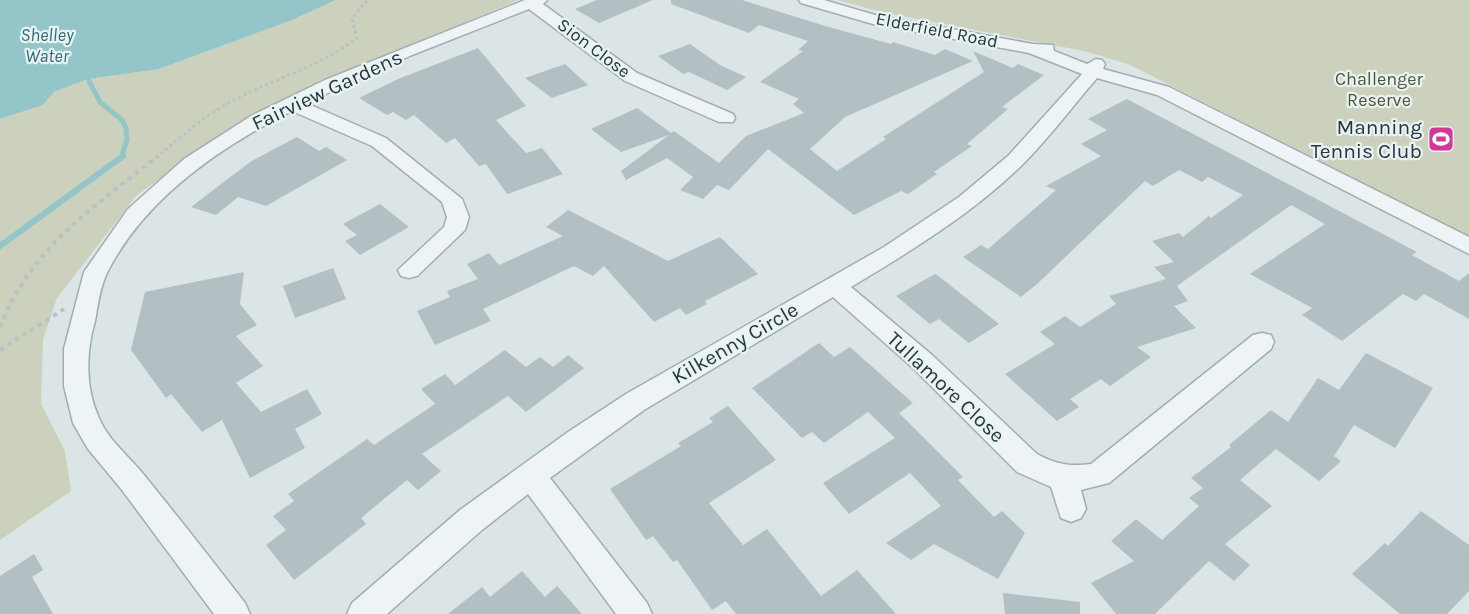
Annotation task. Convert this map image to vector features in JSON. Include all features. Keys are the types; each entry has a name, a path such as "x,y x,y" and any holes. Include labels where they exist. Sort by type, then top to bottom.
{"street":[{"name":"Elderfield Road","path":"807,0 873,19 1033,49 1163,91 1469,246"},
{"name":"Fairview Gardens","path":"234,614 130,479 96,440 83,416 77,393 75,357 82,304 108,249 145,204 208,152 290,103 535,2"},
{"name":"Sion Close","path":"535,2 631,77 726,118"},
{"name":"Kilkenny Circle","path":"363,614 471,520 529,474 635,402 909,241 966,202 1015,160 1095,68"},
{"path":"290,103 380,142 451,199 458,217 454,230 409,270"},
{"name":"Tullamore Close","path":"834,285 923,362 1027,463 1041,471 1064,478 1082,478 1099,474 1262,342"},
{"path":"529,474 562,514 636,614"},
{"path":"1064,478 1071,508"}],"path":[{"path":"0,350 25,337 45,320 66,308 82,304"}],"green space":[{"path":"336,0 518,0 294,95 216,138 136,196 57,298 43,339 41,404 65,451 71,491 0,540 0,119 43,105 54,92 88,79 159,69 292,20"},
{"name":"Challenger Reserve","path":"838,0 1469,0 1469,236 1128,64 1084,51 881,12"}],"water":[{"name":"Shelley Water","path":"0,0 336,0 292,20 159,69 88,79 54,92 43,105 0,119"}],"building":[{"path":"597,0 653,0 599,23 575,9"},
{"path":"671,0 742,0 891,44 893,42 935,55 945,49 973,61 845,117 810,149 837,171 886,139 883,137 984,72 973,51 1013,68 1018,64 1044,75 1002,107 1008,109 967,144 972,146 934,172 937,174 908,194 901,191 854,215 768,149 729,190 717,185 703,199 680,190 693,177 667,158 626,180 621,171 669,135 621,152 591,129 637,108 671,133 674,131 719,163 746,136 804,113 793,104 799,99 760,82 803,51 798,50 808,41 759,25 749,33 671,4"},
{"path":"690,44 720,65 746,77 727,90 689,72 683,74 658,56"},
{"path":"478,48 526,106 496,120 526,153 542,148 563,174 507,194 486,164 479,166 455,138 446,143 414,115 406,120 393,112 387,115 359,98 398,79"},
{"path":"565,64 588,85 552,98 525,78"},
{"path":"1127,99 1417,252 1412,255 1459,281 1469,273 1469,319 1424,294 1416,301 1403,294 1342,341 1302,315 1312,308 1250,274 1325,224 1291,205 1177,286 1188,301 1174,306 1196,328 1137,347 1151,357 1110,386 1101,379 1070,399 1079,407 1057,421 1005,374 1055,344 1040,332 1065,316 1080,327 1116,304 1109,296 1166,279 1154,267 1174,262 1152,241 1179,233 1183,237 1209,216 1211,218 1243,195 1208,177 1202,182 1179,170 1153,186 1145,181 1021,297 963,257 981,245 988,249 1056,190 1046,186 1101,156 1081,144 1107,130 1088,119"},
{"path":"297,137 319,151 326,147 347,160 266,206 238,197 216,215 191,207 250,162"},
{"path":"380,204 409,227 360,255 345,241 357,235 343,224"},
{"path":"568,210 668,261 720,237 758,274 705,301 707,304 686,315 680,308 654,322 604,266 593,276 574,266 483,309 491,321 435,345 417,311 450,297 447,291 478,279 467,264 489,253 499,265 563,236 546,227"},
{"path":"333,268 346,299 295,318 283,286"},
{"path":"244,272 240,304 257,325 236,336 263,366 236,383 261,412 307,389 322,414 295,429 305,448 250,478 222,420 202,432 171,394 166,398 131,350 145,292"},
{"path":"935,274 999,324 969,343 939,319 930,324 896,296"},
{"path":"819,343 834,357 850,347 913,403 899,413 963,477 958,480 994,517 1002,511 1025,533 998,579 934,544 911,560 886,543 941,506 910,473 849,514 823,483 895,438 868,412 824,443 812,432 802,438 752,388"},
{"path":"505,350 526,367 540,357 553,367 568,355 584,368 526,412 508,396 422,454 441,471 418,490 407,480 361,518 366,524 294,580 266,545 286,530 273,516 294,501 288,494 367,439 374,445 435,404 421,389 445,374 455,385"},
{"path":"1366,353 1433,388 1395,448 1354,425 1334,456 1341,461 1319,481 1276,449 1240,480 1272,506 1225,544 1250,565 1234,581 1209,561 1155,614 1116,614 1091,583 1134,561 1111,541 1136,519 1162,540 1199,506 1189,498 1203,488 1191,478 1231,447 1229,445 1271,410 1288,422 1318,378 1339,390"},
{"path":"728,406 776,460 709,503 743,545 767,529 821,596 857,570 896,614 736,614 726,601 712,610 677,560 673,562 653,536 646,540 610,489 681,446 678,443 713,422 709,418"},
{"path":"1421,511 1469,545 1469,591 1447,614 1400,614 1352,574 1385,543 1388,546"},
{"path":"34,554 43,570 32,577 53,614 0,614 0,576"},
{"path":"522,571 545,597 557,586 582,614 448,614 482,587 490,597"},
{"path":"1003,593 1080,602 1080,614 1005,614"}],"waterway":[{"path":"88,79 100,102 122,120 126,128 127,140 121,157"},
{"path":"0,246 121,157"}],"place":[{"name":"Manning Tennis Club","path":"1441,139"}]}
